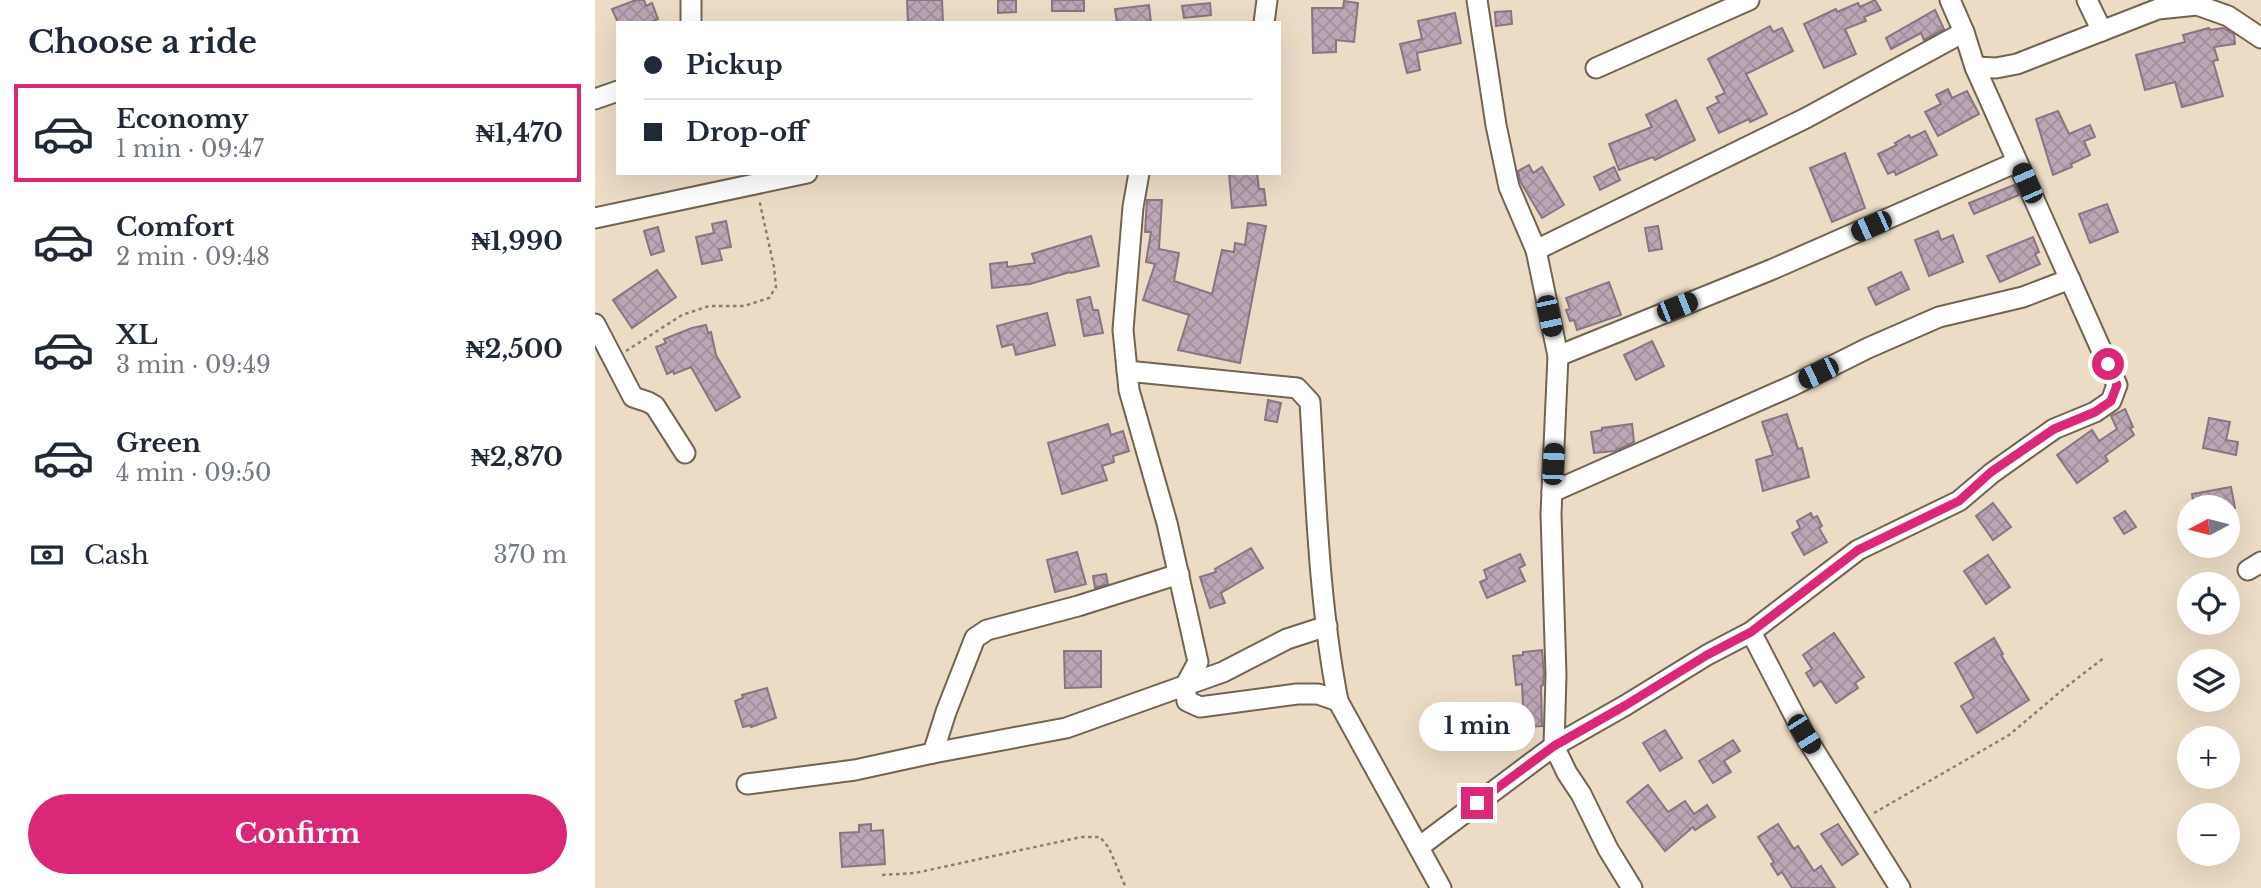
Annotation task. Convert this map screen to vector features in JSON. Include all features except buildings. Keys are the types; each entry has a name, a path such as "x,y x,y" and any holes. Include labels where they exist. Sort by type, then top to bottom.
{"street":[{"path":"691,0 691,21"},
{"path":"1264,21 1268,0"},
{"path":"1477,0 1496,125 1509,187 1536,250 1557,356 1552,492 1556,675 1554,746 1608,849 1632,888"},
{"path":"1596,68 1749,0"},
{"path":"1419,846 1554,746 1707,655 1751,632 1858,550 1959,501 1991,472 2054,429 2095,412 2111,401 2117,385 1975,67 1950,0"},
{"path":"2087,0 2102,30"},
{"path":"1975,67 1996,68 2017,64 2158,9 2197,5 2228,16 2261,37"},
{"path":"1536,250 1806,118 1964,32"},
{"path":"595,99 616,92"},
{"path":"1557,356 1773,269 2017,162"},
{"path":"595,218 749,180 790,175"},
{"path":"1139,175 1133,207 1123,330 1129,390 1167,523 1198,662 1185,686 1187,701 1200,707 1297,694 1318,694 1338,702"},
{"path":"1552,492 1794,385 1939,317 2023,297 2070,279"},
{"path":"595,324 633,397 655,406 685,453"},
{"path":"1127,371 1297,388 1310,402 1327,626 1338,702 1441,888"},
{"path":"933,753 975,638 987,630 1078,606 1179,574"},
{"path":"747,784 855,770 1066,728 1223,672 1287,639 1327,626"},
{"path":"1751,632 1804,734 1900,888"}],"path":[{"path":"613,360 682,315 709,306 744,306 769,299 776,287 774,267 749,180"},
{"path":"1859,822 2009,735 2105,657"},
{"path":"882,875 915,873 1081,837 1100,837 1109,848 1126,888"}],"route":[{"path":"1477,803 1554,746 1707,655 1751,632 1858,550 1959,501 1991,472 2054,429 2095,412 2111,401 2117,385 2108,364"}]}
